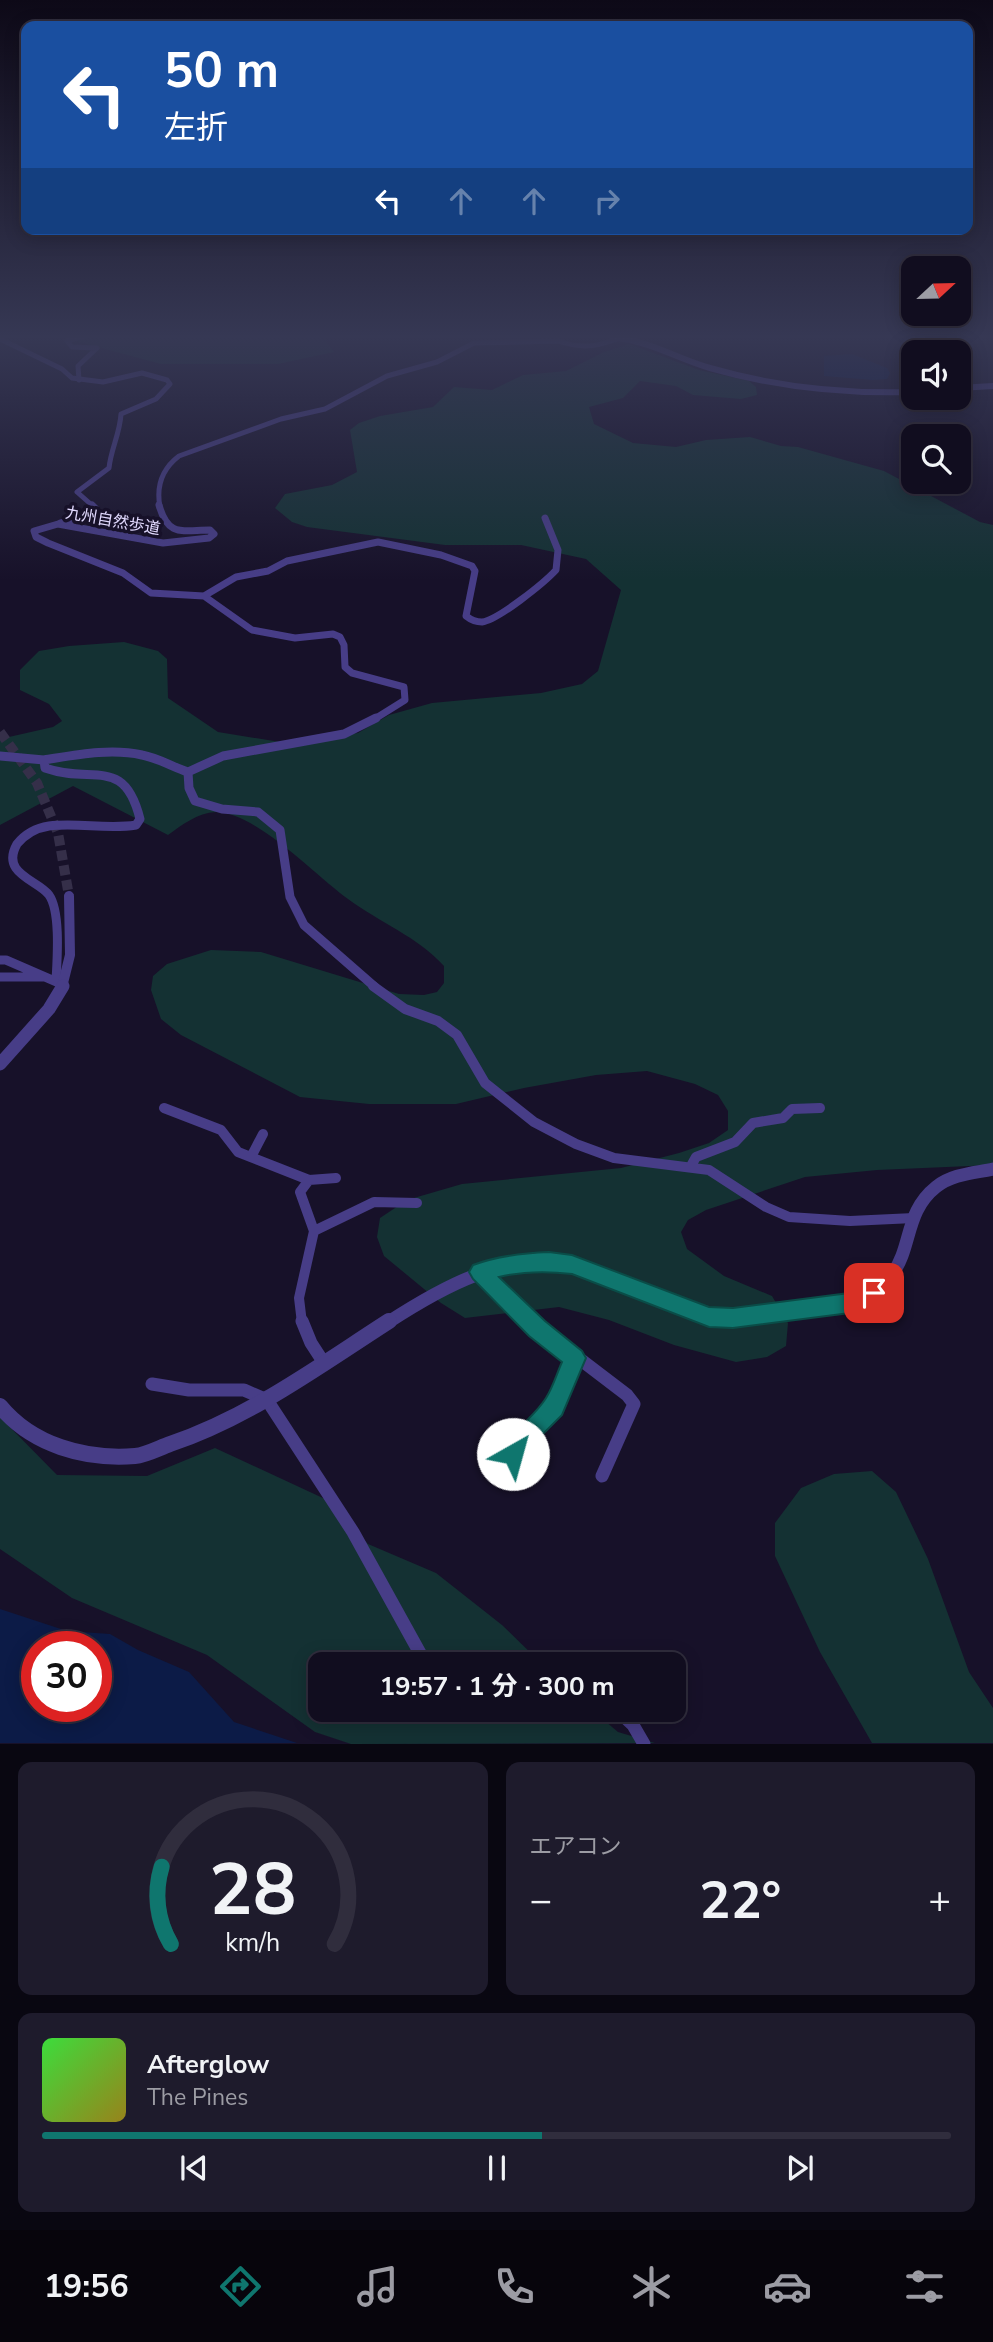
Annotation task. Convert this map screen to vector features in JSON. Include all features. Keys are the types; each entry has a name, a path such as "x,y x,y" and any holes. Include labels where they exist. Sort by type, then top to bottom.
{"street":[{"path":"58,524 94,513 93,505 77,492 108,468 111,450 120,430 121,417"},
{"name":"九州自然歩道","path":"204,596 151,593 123,573 48,544 34,535 38,528 58,524 163,543 209,538 214,534 210,530 182,532 173,528 163,518 158,484 174,458 288,417"},
{"path":"0,756 44,760 117,752 143,755 188,772 223,756 344,734 405,700 404,687 352,673 345,667 344,645 340,637 333,634 295,638 252,630 204,596 236,577 268,571 287,561 378,542 441,555 472,566 475,571 466,616 473,621 488,620 556,573 558,551 545,518"},
{"path":"44,760 45,768 51,772 97,774 123,780 133,792 140,819 136,825 125,828 87,824 42,828 28,834 14,849 11,858 15,870 22,878 49,895 58,930 60,984"},
{"path":"188,772 189,788 195,801 222,809 258,812 271,820 280,830 290,897 304,925 377,989 405,1009 439,1021 457,1035 485,1083 504,1101 534,1122 576,1144 614,1158 691,1166 718,1174 766,1207 789,1217 850,1221 914,1218"},
{"path":"0,1064 39,1021 60,984 71,944 69,896"},
{"path":"0,960 6,960 60,984"},
{"path":"0,977 32,979 45,976"},
{"path":"163,1108 221,1130 238,1152 309,1180 336,1178"},
{"path":"691,1166 696,1157 735,1142 747,1128 759,1120 783,1118 792,1109 820,1108"},
{"path":"251,1157 263,1134"},
{"path":"0,1406 14,1423 33,1436 83,1454 137,1456 189,1438 267,1399 421,1301 480,1272 515,1263 549,1261 572,1265 695,1314 709,1317 746,1317 850,1303 874,1293 888,1282 897,1269 922,1200 937,1185 954,1177 993,1170"},
{"path":"309,1180 300,1192 314,1231 310,1256 298,1293 300,1317 307,1340 324,1363"},
{"path":"314,1231 374,1202 395,1200 417,1203"},
{"path":"480,1272 537,1328 627,1395 634,1404 608,1456 602,1476"},
{"path":"513,1454 525,1436 554,1407 574,1358"},
{"path":"152,1384 203,1391 241,1389 260,1394 267,1399 353,1532 419,1652"},
{"path":"630,1722 644,1744"}],"green space":[{"path":"376,417 592,417 594,424 633,443 676,447 706,440 750,437 781,446 798,447 884,471 901,480 901,494 927,494 980,522 993,525 993,1165 877,1170 805,1177 706,1210 688,1220 681,1232 687,1249 724,1276 772,1296 788,1323 786,1346 767,1357 736,1362 674,1345 609,1320 559,1307 465,1318 441,1303 384,1256 377,1237 380,1218 407,1200 462,1184 621,1168 709,1143 728,1130 728,1111 718,1095 695,1084 647,1071 596,1075 456,1104 369,1104 300,1097 181,1035 161,1019 151,990 153,976 167,964 211,950 261,952 399,994 424,995 437,992 444,983 444,966 410,938 348,899 267,833 232,815 216,812 202,815 168,835 73,786 0,825 0,739 53,727 62,721 49,704 20,690 20,670 39,651 124,642 158,651 167,659 168,698 218,732 280,742 358,733 389,715 432,703 541,693 582,684 598,671 621,590 586,559 521,545 445,545 307,527 292,522 275,508 285,494 332,485 357,472 350,430 359,423"},
{"path":"0,1417 57,1475 147,1476 215,1448 325,1499 368,1544 436,1573 502,1625 530,1652 308,1652 308,1722 606,1722 618,1732 655,1743 351,1744 315,1732 207,1655 72,1598 0,1549"},
{"path":"872,1471 896,1492 928,1559 969,1672 993,1708 993,1743 872,1743 820,1652 775,1556 775,1523 801,1488 834,1474"}],"water":[{"path":"0,1609 67,1631 21,1631 21,1722 112,1722 112,1635 138,1650 189,1672 234,1722 297,1743 0,1743"}],"tunnel":[{"path":"0,732 37,783 58,833 69,896"}],"route":[{"path":"513,1454 525,1436 554,1407 559,1389 574,1358 537,1328 480,1272 515,1263 549,1261 572,1265 695,1314 709,1317 733,1318 850,1303 874,1293"}]}
